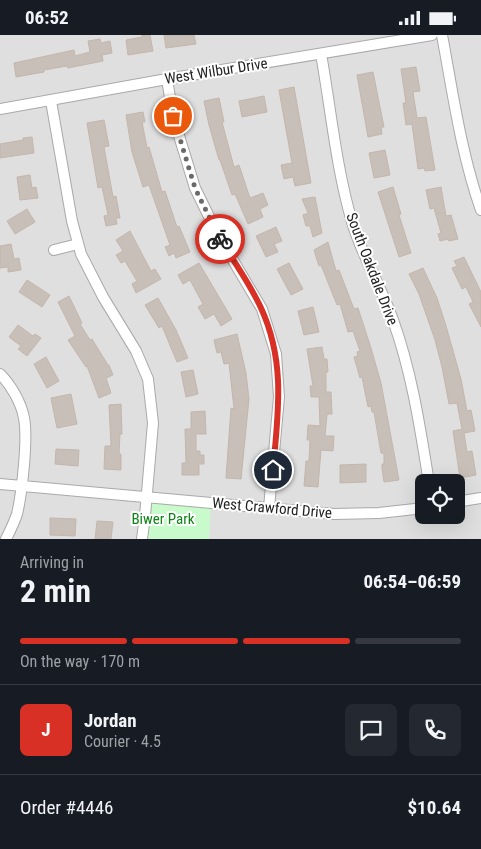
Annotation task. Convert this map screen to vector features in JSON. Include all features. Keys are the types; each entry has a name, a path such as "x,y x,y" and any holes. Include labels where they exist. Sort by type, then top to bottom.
{"street":[{"name":"West Wilbur Drive","path":"0,109 432,35"},
{"path":"442,35 460,138 469,175 481,210"},
{"name":"South Oakdale Drive","path":"321,54 345,196 353,224 383,293 409,367 427,474"},
{"path":"167,79 175,125 195,188 218,235 262,309 276,354 279,397 269,508"},
{"path":"51,101 72,221 81,254 103,297 136,351 148,379 153,423 142,539"},
{"path":"54,250 78,244"},
{"path":"0,374 16,395 24,418 25,441 17,514 6,539"},
{"name":"West Crawford Drive","path":"0,484 348,514 379,513 415,508"},
{"path":"465,501 481,499"}],"shaded area":[{"path":"0,35 481,35 481,539 0,539"}],"green space":[{"name":"Biwer Park","path":"147,497 211,503 209,539 136,539"}],"building":[{"path":"142,35 150,35 153,51 128,55 126,40 142,37"},
{"path":"164,35 194,35 196,44 166,48"},
{"path":"100,39 101,43 110,41 112,53 102,55 103,61 68,68 67,66 44,70 44,72 16,77 14,63 74,50 75,56 90,52 88,41"},
{"path":"416,67 420,91 413,92 417,118 426,117 435,170 425,171 424,168 418,169 412,124 406,125 403,103 406,103 401,69"},
{"path":"373,72 384,127 381,127 382,134 368,137 357,75"},
{"path":"294,87 311,183 295,186 293,177 284,179 281,165 292,163 279,90"},
{"path":"264,96 267,112 242,117 239,101"},
{"path":"219,98 224,122 222,122 234,167 239,165 250,198 263,193 268,205 260,209 263,217 248,224 235,194 232,195 209,125 204,101"},
{"path":"143,112 145,122 142,122 147,148 149,147 162,192 165,191 177,227 179,226 190,252 176,258 174,253 169,256 165,247 170,245 149,185 143,187 132,152 126,115"},
{"path":"104,120 109,146 104,147 113,197 116,196 120,218 116,218 117,224 106,226 104,216 108,215 102,187 98,188 87,123"},
{"path":"32,137 34,153 0,158 0,144"},
{"path":"385,150 390,175 374,178 369,153"},
{"path":"30,175 32,188 36,187 38,198 20,200 17,177"},
{"path":"393,187 401,214 399,215 411,253 399,257 378,192"},
{"path":"441,187 446,216 451,215 458,239 440,241 438,234 441,233 434,208 430,209 426,190"},
{"path":"315,197 322,233 313,237 310,226 306,226 303,215 308,213 302,199"},
{"path":"27,209 35,222 15,234 7,221"},
{"path":"276,227 282,241 274,244 278,252 266,257 256,236"},
{"path":"130,231 151,271 155,269 161,279 136,293 132,284 137,281 125,261 121,263 116,255 123,251 116,240"},
{"path":"328,242 336,271 339,270 354,309 358,308 371,348 381,383 399,480 384,482 382,464 384,464 384,454 381,453 374,412 372,412 371,406 368,407 362,377 360,378 354,357 358,356 357,352 360,351 353,331 348,332 340,304 337,305 321,265 319,266 314,250"},
{"path":"11,244 14,259 19,258 21,270 8,272 8,267 0,268 0,246"},
{"path":"464,257 481,292 481,327 469,304 473,302 466,287 462,289 452,268 457,266 454,261"},
{"path":"199,263 232,319 221,326 214,314 205,319 198,307 203,304 190,280 183,284 178,275"},
{"path":"289,263 303,289 291,295 277,269"},
{"path":"423,268 437,298 461,379 467,411 471,410 475,431 464,433 467,452 472,451 476,475 465,477 465,474 459,474 453,431 462,429 457,403 449,404 435,340 419,294 409,274"},
{"path":"27,280 50,295 42,307 19,292"},
{"path":"69,296 82,323 80,324 109,365 113,375 106,378 111,393 99,398 87,366 68,340 75,336 58,302"},
{"path":"158,298 176,330 188,358 177,362 162,326 159,328 145,305"},
{"path":"313,307 319,332 304,335 298,311"},
{"path":"18,325 33,336 35,334 41,338 27,356 18,349 21,346 9,337"},
{"path":"237,334 246,373 249,399 241,479 226,478 231,408 234,409 229,363 224,364 221,352 217,353 214,340"},
{"path":"322,347 324,359 327,359 326,392 331,392 332,414 327,414 325,436 334,436 333,451 321,450 318,487 304,486 306,461 309,461 310,440 307,440 308,425 320,426 319,397 311,397 310,386 313,386 307,349"},
{"path":"46,357 59,381 47,388 34,364"},
{"path":"193,370 198,394 186,397 181,372"},
{"path":"71,394 77,424 57,428 51,398"},
{"path":"121,404 122,434 120,434 119,454 121,454 121,470 104,469 105,446 111,446 109,405"},
{"path":"205,411 206,434 196,434 196,451 200,451 200,455 204,455 204,464 199,464 199,475 182,475 182,463 186,463 185,429 191,429 191,412"},
{"path":"56,449 79,450 78,466 55,464"},
{"path":"366,464 366,482 340,483 340,465"},
{"path":"50,518 76,519 75,536 50,535"},
{"path":"97,521 113,522 111,539 95,539"}],"way so far":[{"path":"173,116 195,188 220,239"}],"route":[{"path":"220,239 262,309 276,354 279,397 273,470"}]}
